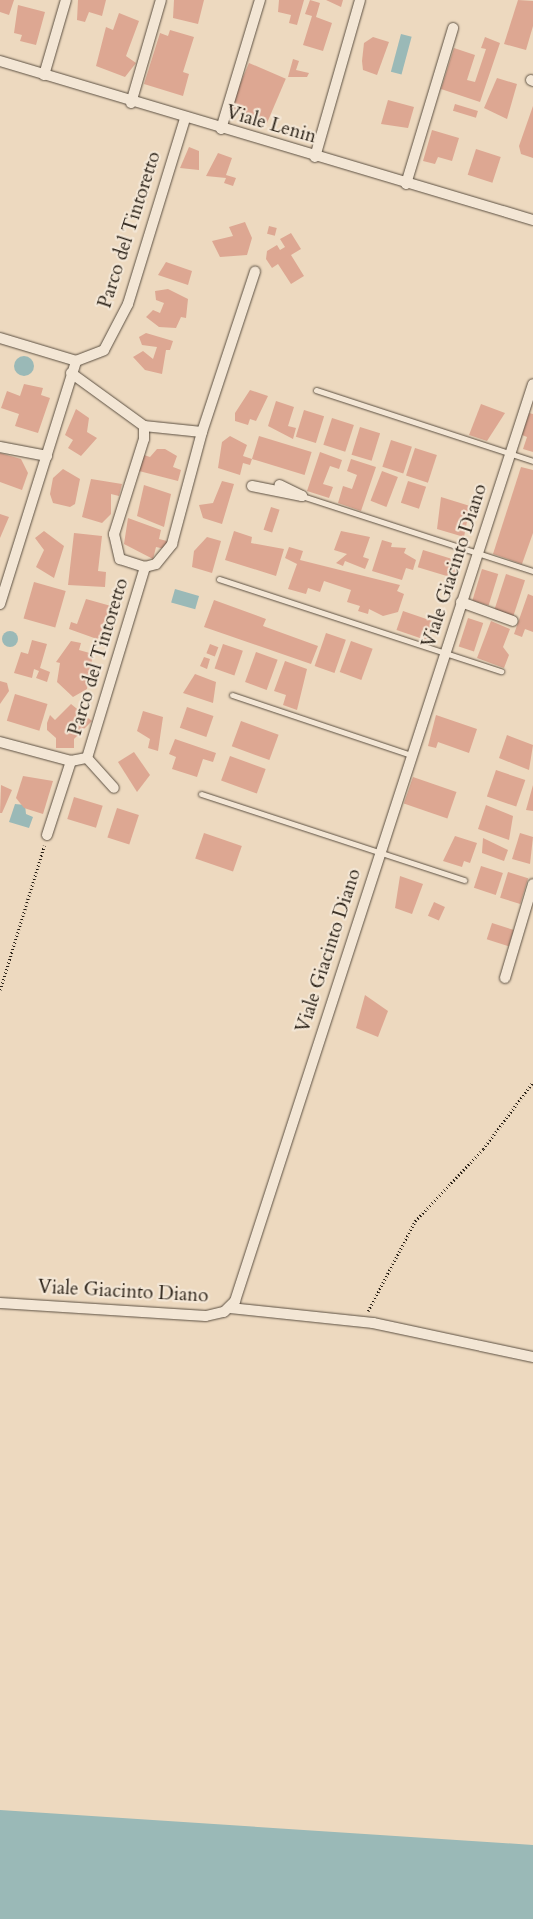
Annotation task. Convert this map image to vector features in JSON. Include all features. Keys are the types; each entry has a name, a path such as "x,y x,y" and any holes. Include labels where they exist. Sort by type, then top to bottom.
{"street":[{"path":"44,74 66,0"},
{"path":"131,103 162,0"},
{"path":"221,129 260,0"},
{"path":"315,157 360,0"},
{"path":"406,184 453,28"},
{"name":"Viale Lenin","path":"0,61 131,103 533,220"},
{"name":"Parco del Tintoretto","path":"76,361 104,350 128,304 185,119"},
{"name":"Parco del Tintoretto","path":"144,426 144,439 114,534 120,559 145,567 156,564 172,544 202,432 255,272"},
{"path":"0,338 76,361 0,604"},
{"path":"71,373 144,426 202,432"},
{"name":"Viale Giacinto Diano","path":"0,1303 206,1316 230,1308 242,1286 379,852 533,384"},
{"path":"0,448 47,456"},
{"path":"280,485 302,496"},
{"path":"252,486 302,496"},
{"name":"Parco del Tintoretto","path":"87,758 145,567"},
{"path":"460,602 513,621"},
{"name":"Parco del Tintoretto","path":"0,742 71,761 87,758"},
{"name":"Parco del Tintoretto","path":"87,758 114,788"},
{"name":"Parco del Tintoretto","path":"47,835 71,761"},
{"path":"505,978 533,884"},
{"path":"230,1308 362,1322 533,1357"}],"lane":[{"path":"316,390 533,461"},
{"path":"302,496 533,571"},
{"path":"219,579 444,654 501,671"},
{"path":"232,695 411,755"},
{"path":"201,794 464,880"}],"path":[{"path":"0,990 47,835"},
{"path":"362,1322 415,1221 483,1149 533,1082"}],"water":[{"path":"401,34 412,37 402,75 391,72"},
{"path":"24,356 31,359 34,366 31,373 24,376 17,373 14,366 17,359"},
{"path":"175,589 199,596 195,609 171,602"},
{"path":"7,631 13,631 18,636 16,645 7,647 2,642 2,636"},
{"path":"15,804 25,805 26,814 33,817 29,828 9,822"},
{"path":"0,1810 533,1845 533,1919 0,1919"}],"building":[{"path":"0,0 14,0 9,15 0,12"},
{"path":"78,0 106,0 102,16 89,12 85,22 77,20"},
{"path":"174,0 204,0 198,24 173,18"},
{"path":"279,0 304,0 297,25 289,23 291,15 278,12"},
{"path":"310,0 320,3 316,17 332,23 323,51 303,45 312,16 305,14"},
{"path":"326,0 343,0 341,7"},
{"path":"518,0 533,1 533,26 526,50 504,44"},
{"path":"18,5 45,12 36,45 20,41 22,35 14,33"},
{"path":"119,13 139,21 126,56 136,63 125,77 96,66 106,27 113,30"},
{"path":"170,30 194,37 183,72 189,74 183,96 144,84 160,33 168,36"},
{"path":"373,37 389,42 377,75 363,70 362,61 364,43"},
{"path":"485,37 500,43 480,102 441,89 454,48 475,55 467,80 475,82 486,49 481,48"},
{"path":"293,59 299,61 296,70 309,73 307,77 288,77"},
{"path":"249,63 286,79 267,124 230,108"},
{"path":"497,78 517,84 507,119 484,108"},
{"path":"388,100 414,107 408,128 381,124"},
{"path":"455,104 478,111 476,118 453,111"},
{"path":"533,106 533,158 521,154 519,146"},
{"path":"432,130 459,138 452,161 438,157 435,164 423,161"},
{"path":"189,147 199,151 199,170 180,168"},
{"path":"476,149 501,157 492,183 468,175"},
{"path":"218,153 232,158 226,175 236,178 233,186 224,183 226,178 206,176"},
{"path":"245,222 252,238 247,255 220,257 212,241 233,236 229,227"},
{"path":"269,226 277,228 275,236 267,234"},
{"path":"291,233 301,249 291,255 304,276 291,284 278,264 272,268 266,259 267,251 277,245 280,250 285,247 280,239"},
{"path":"166,262 192,271 188,285 158,275"},
{"path":"168,289 188,299 186,318 181,317 176,328 159,327 146,317 153,310 160,313 164,303 156,300 155,291"},
{"path":"146,333 173,341 170,350 166,350 162,374 145,370 133,357 143,351 153,359 157,347 142,345 139,337"},
{"path":"24,384 43,388 41,395 50,398 38,433 15,426 19,414 1,408 7,391 20,396"},
{"path":"250,390 268,396 256,421 250,419 248,425 235,421 235,413"},
{"path":"276,401 294,407 288,426 296,428 293,439 268,426"},
{"path":"481,404 505,413 487,441 469,435"},
{"path":"76,409 89,418 87,432 97,438 81,456 68,448 73,440 65,435"},
{"path":"304,410 324,416 316,443 296,437"},
{"path":"529,413 533,414 533,452 523,449 527,437 522,435"},
{"path":"332,418 354,425 345,452 323,445"},
{"path":"360,427 380,433 372,461 352,455"},
{"path":"230,436 247,445 243,456 252,459 250,465 243,463 240,475 218,468 222,442"},
{"path":"259,436 312,452 305,475 252,459"},
{"path":"391,440 412,447 403,473 382,467"},
{"path":"415,448 437,455 428,483 406,476"},
{"path":"157,449 165,449 177,456 173,467 181,470 178,481 139,471 144,455 150,457"},
{"path":"320,452 342,460 339,469 330,466 323,484 333,487 329,498 307,491"},
{"path":"0,453 21,459 28,473 22,490 0,482"},
{"path":"351,459 376,467 361,511 338,503 343,486 352,489 357,475 347,471"},
{"path":"521,467 533,470 533,533 522,564 493,554"},
{"path":"63,469 80,479 75,504 70,507 53,503 50,494 53,478"},
{"path":"382,471 398,477 386,507 371,501"},
{"path":"91,479 122,484 119,496 111,494 111,514 102,523 82,517"},
{"path":"222,481 234,484 222,524 203,518 199,505 213,503"},
{"path":"408,481 426,487 419,509 401,503"},
{"path":"144,485 171,494 164,527 137,516"},
{"path":"441,497 470,506 464,537 437,529"},
{"path":"271,507 280,510 272,533 264,530"},
{"path":"0,514 9,517 0,538"},
{"path":"128,518 161,530 159,539 167,541 165,549 156,547 153,559 124,544"},
{"path":"44,531 64,546 54,578 36,567 44,550 35,538"},
{"path":"234,531 252,537 251,543 284,549 276,576 225,560"},
{"path":"341,531 370,537 363,557 369,559 365,569 345,561 343,566 336,563 347,554 334,550"},
{"path":"74,533 102,536 98,571 106,572 105,587 68,585"},
{"path":"207,537 221,541 212,573 192,567 194,551"},
{"path":"382,540 392,543 391,547 406,548 404,553 416,560 413,570 406,568 402,580 372,571"},
{"path":"289,547 303,551 300,560 400,585 397,591 404,594 398,612 383,616 369,609 368,614 358,611 360,606 347,602 351,590 324,581 320,592 308,588 306,594 288,589 297,564 285,558"},
{"path":"423,550 460,561 455,579 418,567"},
{"path":"482,569 498,574 489,606 472,601"},
{"path":"506,574 525,580 513,616 494,610"},
{"path":"34,582 66,591 55,628 24,619"},
{"path":"528,594 533,596 533,632 525,629 522,637 514,634"},
{"path":"86,599 111,606 102,636 97,639 69,629 71,622 77,624"},
{"path":"214,600 266,619 263,626 318,646 311,664 204,627"},
{"path":"403,611 435,622 429,641 396,630"},
{"path":"468,618 483,623 474,651 459,647"},
{"path":"491,621 510,629 503,647 509,655 504,668 477,658"},
{"path":"326,633 346,640 334,673 315,666"},
{"path":"32,640 47,644 40,668 50,672 47,682 36,678 39,671 34,669 32,678 14,673 21,652 28,654"},
{"path":"71,641 81,643 79,650 93,654 87,689 73,697 57,682 60,663 56,662"},
{"path":"351,641 373,649 361,680 340,672"},
{"path":"210,644 218,647 215,657 206,653"},
{"path":"223,644 243,651 234,675 215,669"},
{"path":"256,652 278,660 267,690 245,682"},
{"path":"204,657 210,659 207,669 200,666"},
{"path":"285,661 307,669 297,710 283,705 286,695 274,691"},
{"path":"195,674 216,682 213,703 183,693"},
{"path":"0,681 7,683 9,691 0,704"},
{"path":"15,694 48,704 39,731 7,721"},
{"path":"71,704 92,721 74,739 74,748 56,748 56,738 47,730 47,723 50,715 55,720"},
{"path":"187,707 213,716 206,737 180,728"},
{"path":"143,711 163,717 158,751 148,748 150,739 137,731"},
{"path":"436,715 477,729 469,753 438,742 436,748 428,746"},
{"path":"241,721 279,735 269,760 232,746"},
{"path":"507,735 533,745 529,770 499,758"},
{"path":"175,739 216,753 213,762 203,759 197,777 172,769 176,757 169,754"},
{"path":"134,752 150,775 137,792 118,762"},
{"path":"230,756 266,769 257,793 221,780"},
{"path":"496,770 525,780 516,807 487,796"},
{"path":"23,776 53,781 43,814 24,808 16,798"},
{"path":"413,777 456,792 447,818 404,803"},
{"path":"1,785 12,790 2,813 0,813"},
{"path":"533,785 533,811 526,810"},
{"path":"74,797 103,806 96,828 67,819"},
{"path":"486,805 513,816 509,840 478,829"},
{"path":"117,808 139,815 129,845 107,837"},
{"path":"204,833 242,846 233,872 195,859"},
{"path":"520,833 533,837 530,864 512,859"},
{"path":"455,836 477,843 470,863 464,861 462,867 443,861"},
{"path":"483,838 508,850 504,861 482,853"},
{"path":"481,866 503,873 496,895 474,888"},
{"path":"508,872 528,878 520,904 500,898"},
{"path":"400,876 423,884 412,914 395,908"},
{"path":"434,902 445,907 439,921 428,916"},
{"path":"492,923 514,930 509,946 487,939"},
{"path":"365,995 388,1011 378,1037 356,1028"}]}
